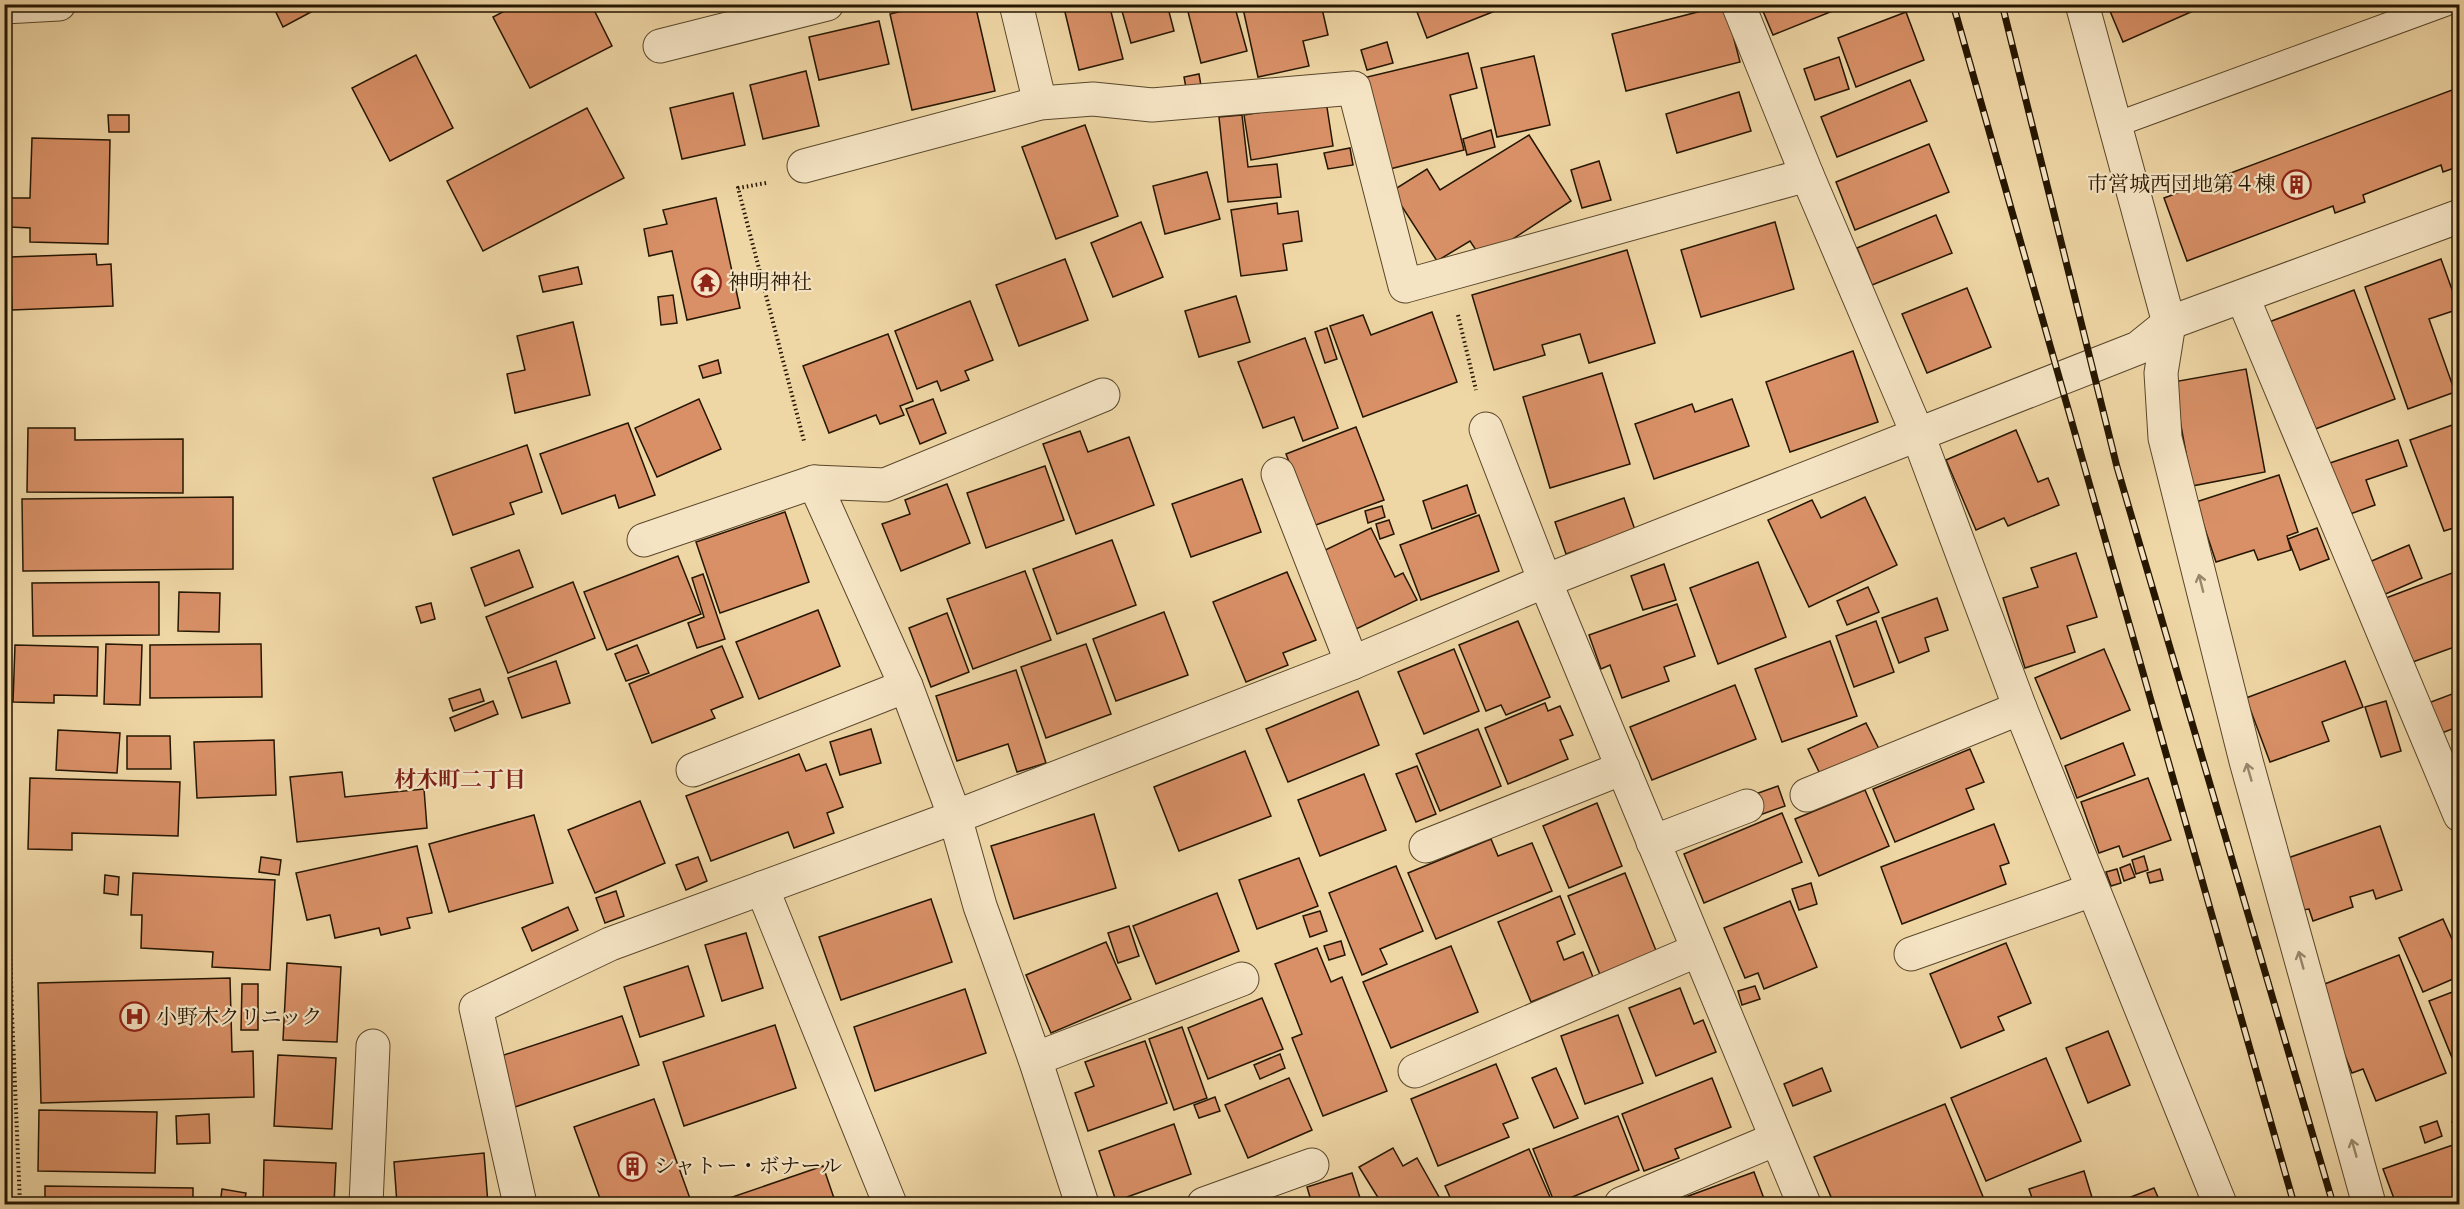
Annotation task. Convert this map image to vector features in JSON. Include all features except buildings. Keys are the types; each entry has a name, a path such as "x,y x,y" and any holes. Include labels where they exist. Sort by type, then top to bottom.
{"street":[{"path":"7,7 59,4"},
{"path":"660,46 827,4"},
{"path":"1016,4 1040,103"},
{"path":"1738,4 1807,175 1918,435 2020,708 2220,1204"},
{"path":"2082,4 2169,323 2161,373 2165,438 2243,750 2369,1204"},
{"path":"804,166 1040,103 1093,99 1152,105 1354,88 1405,286 1807,175"},
{"path":"520,1204 476,1008 610,944 955,817 1352,663 1545,580 2138,348 2169,323 2459,219"},
{"path":"2243,298 2460,815"},
{"path":"644,540 814,482 885,485 1103,395"},
{"path":"1486,429 1545,580 1804,1204"},
{"path":"1278,474 1352,663"},
{"path":"814,482 906,686 955,817 980,906 1035,1059 1082,1204"},
{"path":"693,770 906,686"},
{"path":"1807,795 2020,708"},
{"path":"1426,846 1623,768"},
{"path":"1653,842 1747,806"},
{"path":"762,888 890,1204"},
{"path":"1911,954 2092,890"},
{"path":"1415,1071 1698,950"},
{"path":"1035,1059 1242,979"},
{"path":"366,1204 373,1046"},
{"path":"1622,1204 1776,1138"},
{"path":"1204,1204 1312,1165"}],"lane":[{"path":"2115,125 2445,4"}],"path":[{"path":"4,176 7,7"},
{"path":"804,166 783,179 738,188 814,482"},
{"path":"1447,274 1486,429"},
{"path":"4,730 20,1204"}],"railway":[{"path":"1953,4 2294,1204"},
{"path":"2002,4 2117,467 2333,1204"}],"place":[{"name":"市営城西団地第４棟","path":"2297,184"},
{"name":"神明神社","path":"707,282"},
{"name":"小野木クリニック","path":"135,1017"},
{"name":"シャトー・ボナール","path":"633,1166"}],"district":[{"name":"材木町二丁目","path":"460,779"}]}
